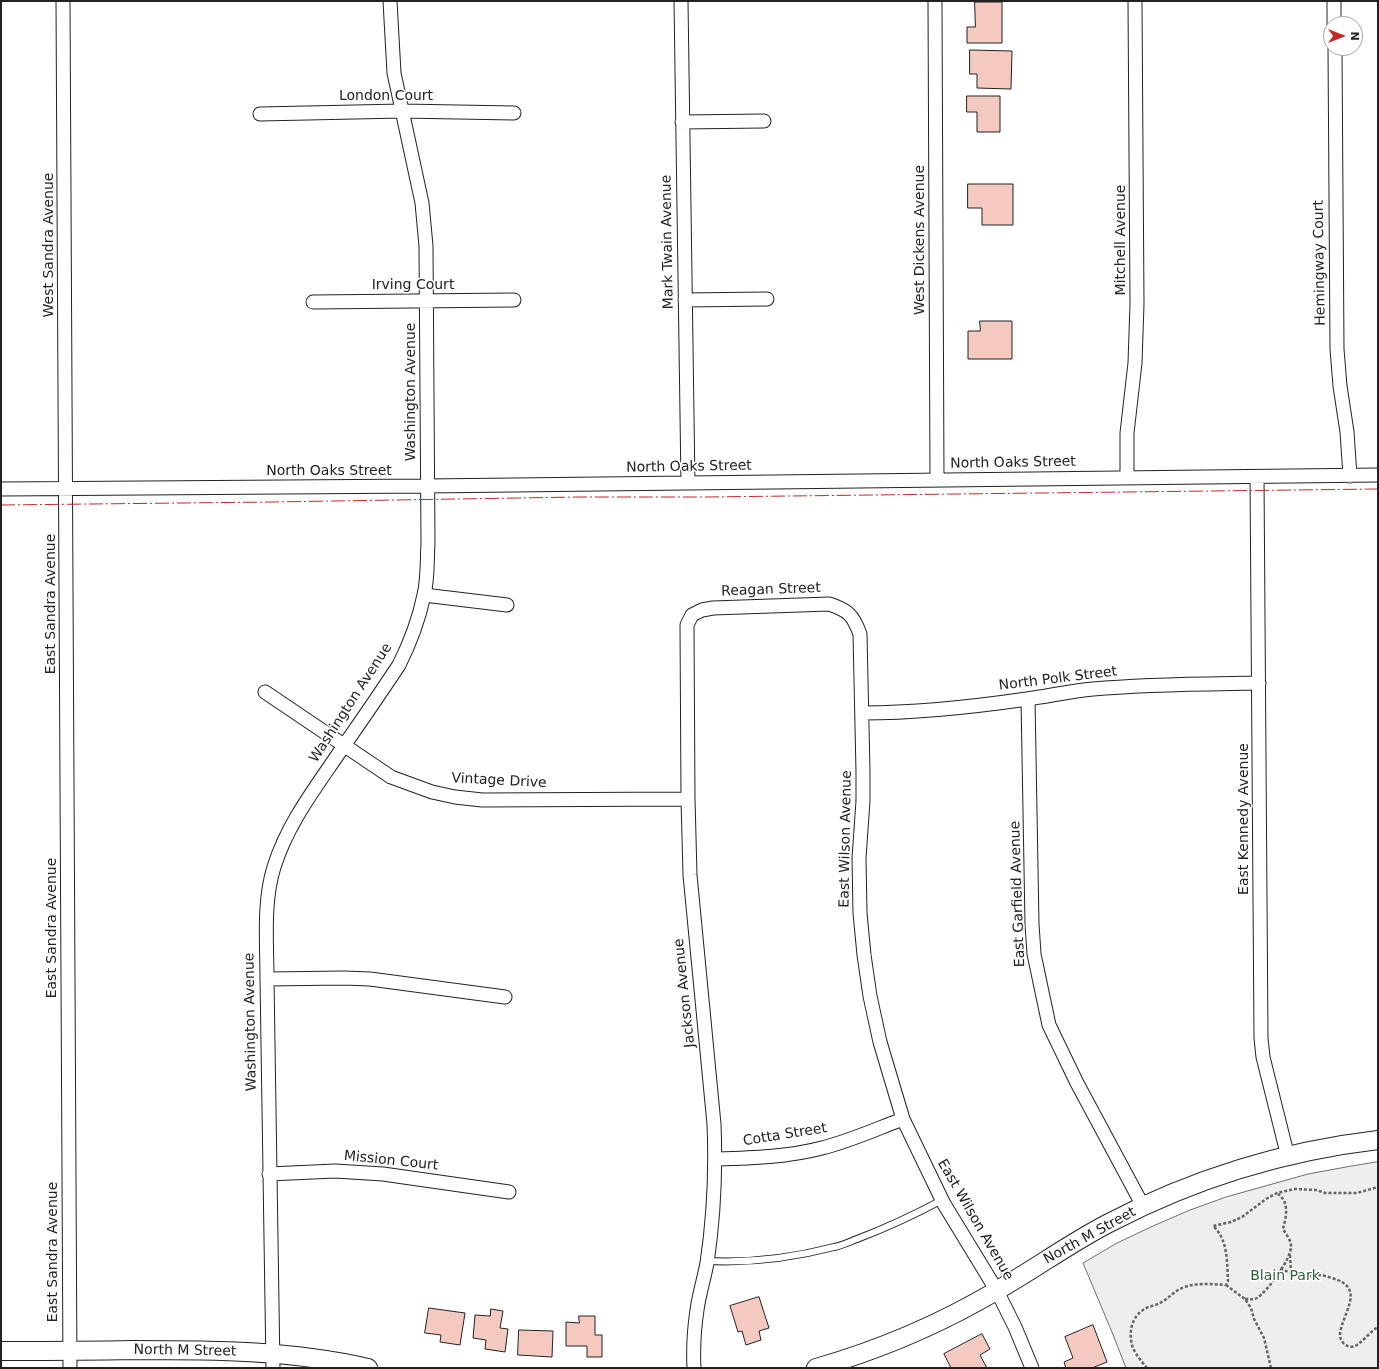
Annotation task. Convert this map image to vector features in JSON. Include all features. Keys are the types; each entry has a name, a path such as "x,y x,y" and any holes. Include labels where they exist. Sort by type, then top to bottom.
{"street":[{"name":"West Sandra Avenue","path":"63,1 66,489"},
{"name":"Washington Avenue","path":"273,1361 266,979 266,922 268,892 273,868 283,843 301,807 344,747 399,665 409,643 424,595 428,543 426,246 422,203 394,74 390,1"},
{"name":"Mark Twain Avenue","path":"681,1 688,483"},
{"name":"West Dickens Avenue","path":"936,1 937,480"},
{"name":"Mitchell Avenue","path":"1127,478 1128,433 1135,363 1137,304 1135,1"},
{"path":"1334,1 1334,16"},
{"name":"Hemingway Court","path":"1334,56 1337,349 1340,386 1348,432 1350,476"},
{"name":"London Court","path":"260,114 402,112 514,113"},
{"path":"682,122 764,121"},
{"path":"685,300 767,299"},
{"name":"Irving Court","path":"314,302 514,300"},
{"name":"North Oaks Street","path":"1,489 428,486 1378,475"},
{"name":"East Kennedy Avenue","path":"1257,477 1262,1044 1263,1058 1288,1157"},
{"name":"East Sandra Avenue","path":"66,489 70,1359"},
{"path":"424,595 507,605"},
{"name":"Reagan Street","path":"692,615 702,610 713,608 829,604 849,613"},
{"name":"East Wilson Avenue","path":"849,613 856,622 860,634 863,801 859,858 860,913 870,996 880,1042 903,1119 942,1200 997,1291 1015,1327 1032,1368"},
{"name":"Jackson Avenue","path":"692,615 687,625 686,637 690,883 714,1124 716,1159 714,1209 707,1261 697,1310 693,1340 694,1368"},
{"name":"North Polk Street","path":"862,713 921,712 1028,699 1091,689 1140,686 1259,683"},
{"name":"Vintage Drive","path":"265,692 391,778 432,792 456,797 502,800 688,799"},
{"name":"East Garfield Avenue","path":"1028,699 1032,931 1034,954 1048,1025 1076,1083 1143,1206"},
{"path":"266,979 370,979 506,997"},
{"name":"Cotta Street","path":"716,1159 773,1156 821,1148 903,1119"},
{"name":"North M Street","path":"816,1368 848,1363 953,1315 997,1291 1083,1237 1143,1206 1201,1182 1248,1167 1288,1157 1326,1148 1378,1140"},
{"name":"Mission Court","path":"269,1174 335,1171 383,1174 509,1192"},
{"name":"North M Street","path":"1,1351 70,1359 212,1350 273,1361 337,1362 368,1368"}],"lane":[{"path":"707,1261 735,1262 789,1257 834,1247 874,1233 908,1218 942,1200"}],"path":[{"path":"1226,1285 1228,1281 1226,1250 1219,1231 1213,1226 1231,1222 1242,1217 1266,1199 1277,1193 1305,1188 1325,1193 1357,1193 1378,1187"},
{"path":"1277,1193 1285,1202 1286,1213 1282,1229 1290,1240 1291,1273"},
{"path":"1245,1299 1253,1300 1267,1290 1280,1269 1285,1264 1290,1252"},
{"path":"1280,1269 1306,1278 1311,1275 1324,1276 1341,1281 1345,1285 1351,1296 1351,1302 1340,1336 1342,1342 1347,1346 1352,1347 1356,1345 1378,1327"},
{"path":"1147,1368 1133,1347 1131,1329 1137,1316 1144,1309 1158,1304 1178,1290 1190,1286 1208,1284 1226,1285 1245,1299 1251,1308 1254,1319 1264,1338 1271,1368"}],"green space":[{"name":"Blain Park","path":"1378,1162 1378,1368 1126,1368 1083,1263 1117,1243 1153,1226 1190,1210 1226,1197 1308,1174"}],"building":[{"path":"975,2 1002,2 1002,43 967,43 967,27 975,27"},
{"path":"970,50 1012,51 1011,89 977,88 977,74 970,74"},
{"path":"967,96 1000,96 1000,132 977,132 977,112 967,112"},
{"path":"968,184 1013,184 1013,225 982,225 982,208 968,208"},
{"path":"980,321 1012,321 1012,359 968,359 968,331 980,331"},
{"path":"759,1297 769,1328 759,1331 761,1340 746,1345 742,1331 738,1332 730,1306"},
{"path":"429,1308 465,1313 460,1345 440,1342 441,1335 425,1333"},
{"path":"491,1309 503,1311 500,1328 508,1329 505,1352 485,1349 486,1340 473,1338 475,1315 490,1316"},
{"path":"579,1316 595,1316 595,1335 602,1335 602,1357 587,1357 587,1346 566,1346 566,1322 579,1323"},
{"path":"1093,1325 1107,1362 1092,1368 1066,1368 1064,1362 1073,1358 1065,1337"},
{"path":"519,1330 553,1331 552,1357 518,1355"},
{"path":"982,1334 990,1349 980,1355 987,1368 951,1368 944,1354"}],"power":[{"path":"1,505 579,497 706,497 1378,489"}]}
